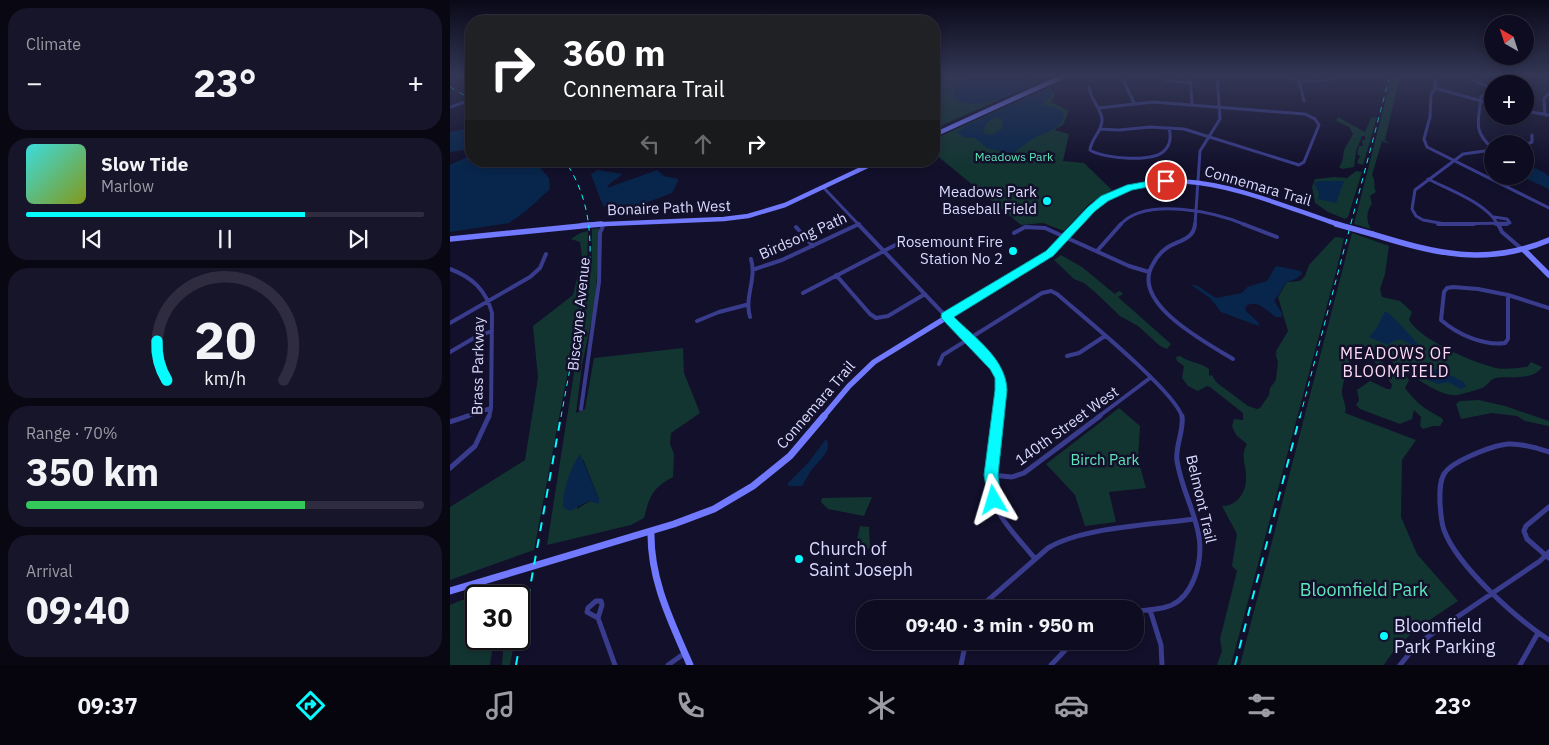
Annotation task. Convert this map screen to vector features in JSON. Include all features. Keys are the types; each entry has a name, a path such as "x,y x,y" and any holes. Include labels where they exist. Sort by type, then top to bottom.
{"street":[{"path":"940,133 999,106"},
{"path":"1113,106 1099,108 1102,119 1100,129 1090,143 1089,149 1098,156 1157,156 1165,152 1170,142 1169,128"},
{"path":"1100,129 1169,128 1187,130 1296,164 1303,163 1318,125 1315,118 1305,114 1219,106"},
{"path":"1219,106 1219,120 1200,151 1194,234 1164,250 1149,272 1149,288 1158,305 1198,338 1233,359"},
{"path":"1430,106 1424,142 1430,150 1549,208"},
{"path":"1479,106 1478,133 1484,140"},
{"path":"1534,113 1547,115"},
{"path":"1484,150 1463,154 1428,179 1415,190 1412,209 1414,215 1425,221 1444,224 1509,224 1510,222 1507,219 1494,217"},
{"name":"Bonaire Path West","path":"450,239 604,223 724,220 748,216 777,208 865,167"},
{"path":"1428,179 1485,209 1494,217 1502,232 1524,250 1549,275"},
{"name":"Connemara Trail","path":"450,591 485,579 651,532 709,511 753,486 790,456 864,369 884,354 1040,260 1066,237 1097,204 1120,191 1156,182 1198,183 1224,188 1415,247 1453,254 1497,255 1524,250 1549,240"},
{"path":"823,187 995,366 1001,382 991,475 992,492 997,508 1006,523 1034,560"},
{"path":"1097,252 1122,222 1138,212 1161,208 1227,217 1277,237"},
{"name":"Biscayne Avenue","path":"581,409 600,282 600,233 604,223"},
{"name":"Birdsong Path","path":"755,269 782,260 859,224"},
{"path":"796,227 812,246"},
{"path":"1014,233 1025,227 1040,227 1129,266 1149,272"},
{"path":"803,293 905,240"},
{"path":"450,323 535,274 543,264 546,254"},
{"path":"750,317 746,305 755,269 751,259"},
{"name":"Brass Parkway","path":"450,270 463,274 475,281 482,289 493,320 491,408 488,422 479,440 467,454 450,468"},
{"path":"836,275 870,314 876,318 888,316 925,294"},
{"path":"1508,294 1508,339 1505,343 1493,344 1453,330 1441,320 1444,292 1447,288 1485,289 1508,294 1549,308"},
{"name":"Belmont Trail","path":"968,339 1048,291 1057,294 1176,403 1182,414 1183,427 1177,446 1177,460 1201,550 1199,566 1191,590 1184,600 1175,606 1144,610"},
{"path":"697,321 719,312 746,305"},
{"path":"450,352 474,338 492,331"},
{"path":"1067,356 1079,353 1105,336"},
{"path":"939,364 943,355 968,339"},
{"name":"140th Street West","path":"991,475 1012,477 1024,473 1150,378"},
{"path":"450,422 491,408"},
{"path":"1549,452 1518,443 1499,444 1452,465 1442,475 1440,486 1441,518 1445,534 1456,551 1523,622 1549,640"},
{"path":"1400,665 1420,642 1548,555 1528,540 1524,531 1526,526 1549,507"},
{"path":"988,600 1057,542 1073,535 1194,519"},
{"path":"651,532 650,555 657,584 690,665"},
{"path":"1150,610 1161,646 1162,665"},
{"path":"598,618 615,665"},
{"path":"1520,665 1538,634"},
{"path":"961,665 964,650"},
{"path":"1052,665 1066,650"},
{"path":"668,665 685,653"}],"green space":[{"path":"940,106 985,106 940,126"},
{"name":"Meadows Park","path":"1008,106 1059,106 1069,111 1063,125 1054,130 1069,134 1063,161 1084,163 1112,190 1090,203 1064,231 1043,223 1021,225 940,158 940,136"},
{"path":"1384,106 1393,106 1385,140 1390,144 1382,141 1372,175 1376,192 1370,196 1372,204 1368,214 1368,224 1371,229 1354,224"},
{"path":"1338,117 1365,132 1371,118 1377,117 1363,165 1357,163 1360,156 1357,154 1359,146 1363,146 1362,140 1365,140 1365,136 1362,136 1356,151 1354,167 1342,169 1339,167 1345,148 1353,134 1349,127 1336,121"},
{"path":"1356,171 1362,172 1348,217 1345,219 1328,212 1315,203 1312,187 1315,179 1347,178"},
{"path":"600,228 595,304 582,365 576,413 585,409 594,358 683,348 684,373 700,413 671,433 670,444 674,454 673,477 660,485 653,493 644,518 631,525 547,545 592,258 592,229","holes":["583,459 599,503 590,501 577,509"]},
{"path":"588,231 587,270 534,550 450,580 450,507 525,460 538,378 533,326 573,295 582,257 580,242 571,239 580,233"},
{"name":"Bloomfield Park","path":"1352,233 1389,246 1385,274 1380,289 1382,297 1400,301 1412,312 1409,320 1425,336 1461,356 1496,368 1527,367 1531,362 1542,367 1527,376 1496,378 1482,388 1453,395 1430,387 1366,347 1353,345 1342,389 1346,408 1345,413 1416,440 1402,460 1401,517 1417,554 1458,601 1408,637 1399,645 1384,665 1240,665"},
{"path":"1335,237 1344,238 1337,268 1231,665 1217,665 1222,651 1220,639 1237,571 1232,566 1237,534 1222,506 1237,500 1245,487 1244,456 1247,444 1236,435 1232,426 1234,419 1243,420 1243,413 1210,387 1207,386 1198,391 1188,386 1182,378 1184,366 1177,361 1176,357 1180,356 1206,367 1209,369 1209,376 1212,375 1216,382 1248,406 1260,408 1276,380 1278,362 1275,353 1277,354 1276,351 1288,331 1278,297 1287,282 1300,281 1305,276 1309,265"},
{"path":"1061,255 1082,267 1116,295 1115,293 1120,291 1123,294 1118,297 1171,344 1167,349 1160,346 1138,326 1120,316 1084,283 1074,279 1054,260"},
{"path":"1357,351 1369,352 1380,359 1393,373 1405,374 1409,380 1405,388 1422,406 1442,418 1443,421 1440,426 1423,429 1420,426 1421,417 1414,410 1412,419 1400,424 1360,409 1356,405 1359,400 1357,390 1370,381 1387,389 1391,389 1392,385 1382,369 1371,359 1351,353"},
{"path":"1479,400 1505,406 1549,421 1549,426 1525,421 1517,416 1492,413 1461,419 1456,404 1460,401"},
{"name":"Birch Park","path":"1119,408 1140,426 1138,459 1146,488 1109,492 1116,522 1085,526 1075,495 1046,464"},
{"path":"872,497 864,516 828,509 821,502 822,498"},
{"path":"860,526 869,527 870,547 866,551 855,549"},
{"path":"465,600 465,650 492,650 490,665 450,665 450,605"},
{"path":"503,650 513,650 510,665 502,665"}],"water":[{"path":"1009,106 1046,106 1056,108 1064,113 1060,124 1011,154 987,148 975,138 963,137 957,132","holes":["996,117 1002,119 1003,128 992,135 985,134 983,131 987,122"]},
{"path":"465,129 465,150 450,152 450,132"},
{"path":"465,158 465,167 542,167 541,169 549,178 550,189 526,211 509,223 450,232 450,165"},
{"path":"1534,168 1549,177 1549,189 1534,182"},
{"path":"598,170 622,174 607,188 657,170 664,176 678,179 678,181 672,193 648,202 633,215 624,213 618,206 603,206 591,174"},
{"path":"1319,181 1344,181 1336,203 1318,199 1319,193 1314,183"},
{"path":"1276,266 1301,271 1302,274 1296,279 1287,282 1274,301 1282,313 1282,317 1276,317 1258,305 1250,304 1246,306 1245,310 1259,323 1259,326 1221,312 1211,299 1190,284 1198,286 1216,298 1242,293 1247,287 1267,281"},
{"path":"1385,311 1392,316 1420,347 1401,340 1393,341 1388,345 1369,337 1376,329"},
{"path":"1424,366 1446,373 1464,382 1466,387 1461,389 1448,382 1438,384 1416,375 1411,369"},
{"path":"826,439 828,443 827,451 802,486 788,486 788,483 808,463"},
{"path":"580,454 599,499 599,504 589,501 570,511 563,507 564,494 570,472"}],"railway":[{"path":"1300,417 1382,106"},
{"path":"561,417 590,260 586,209 578,184 568,167"},
{"path":"516,665 561,416"},
{"path":"1235,665 1300,416"}],"place":[{"name":"Meadows Park Baseball Field","path":"1047,201"},
{"name":"Rosemount Fire Station No 2","path":"1013,251"},
{"name":"Church of Saint Joseph","path":"799,559"},
{"name":"Bloomfield Park Parking","path":"1384,636"}],"district":[{"name":"MEADOWS OF BLOOMFIELD","path":"1396,362"}],"route":[{"path":"994,500 991,475 1001,378 995,366 946,316 1049,253 1059,245 1091,209 1104,199 1130,187 1166,181"}]}
